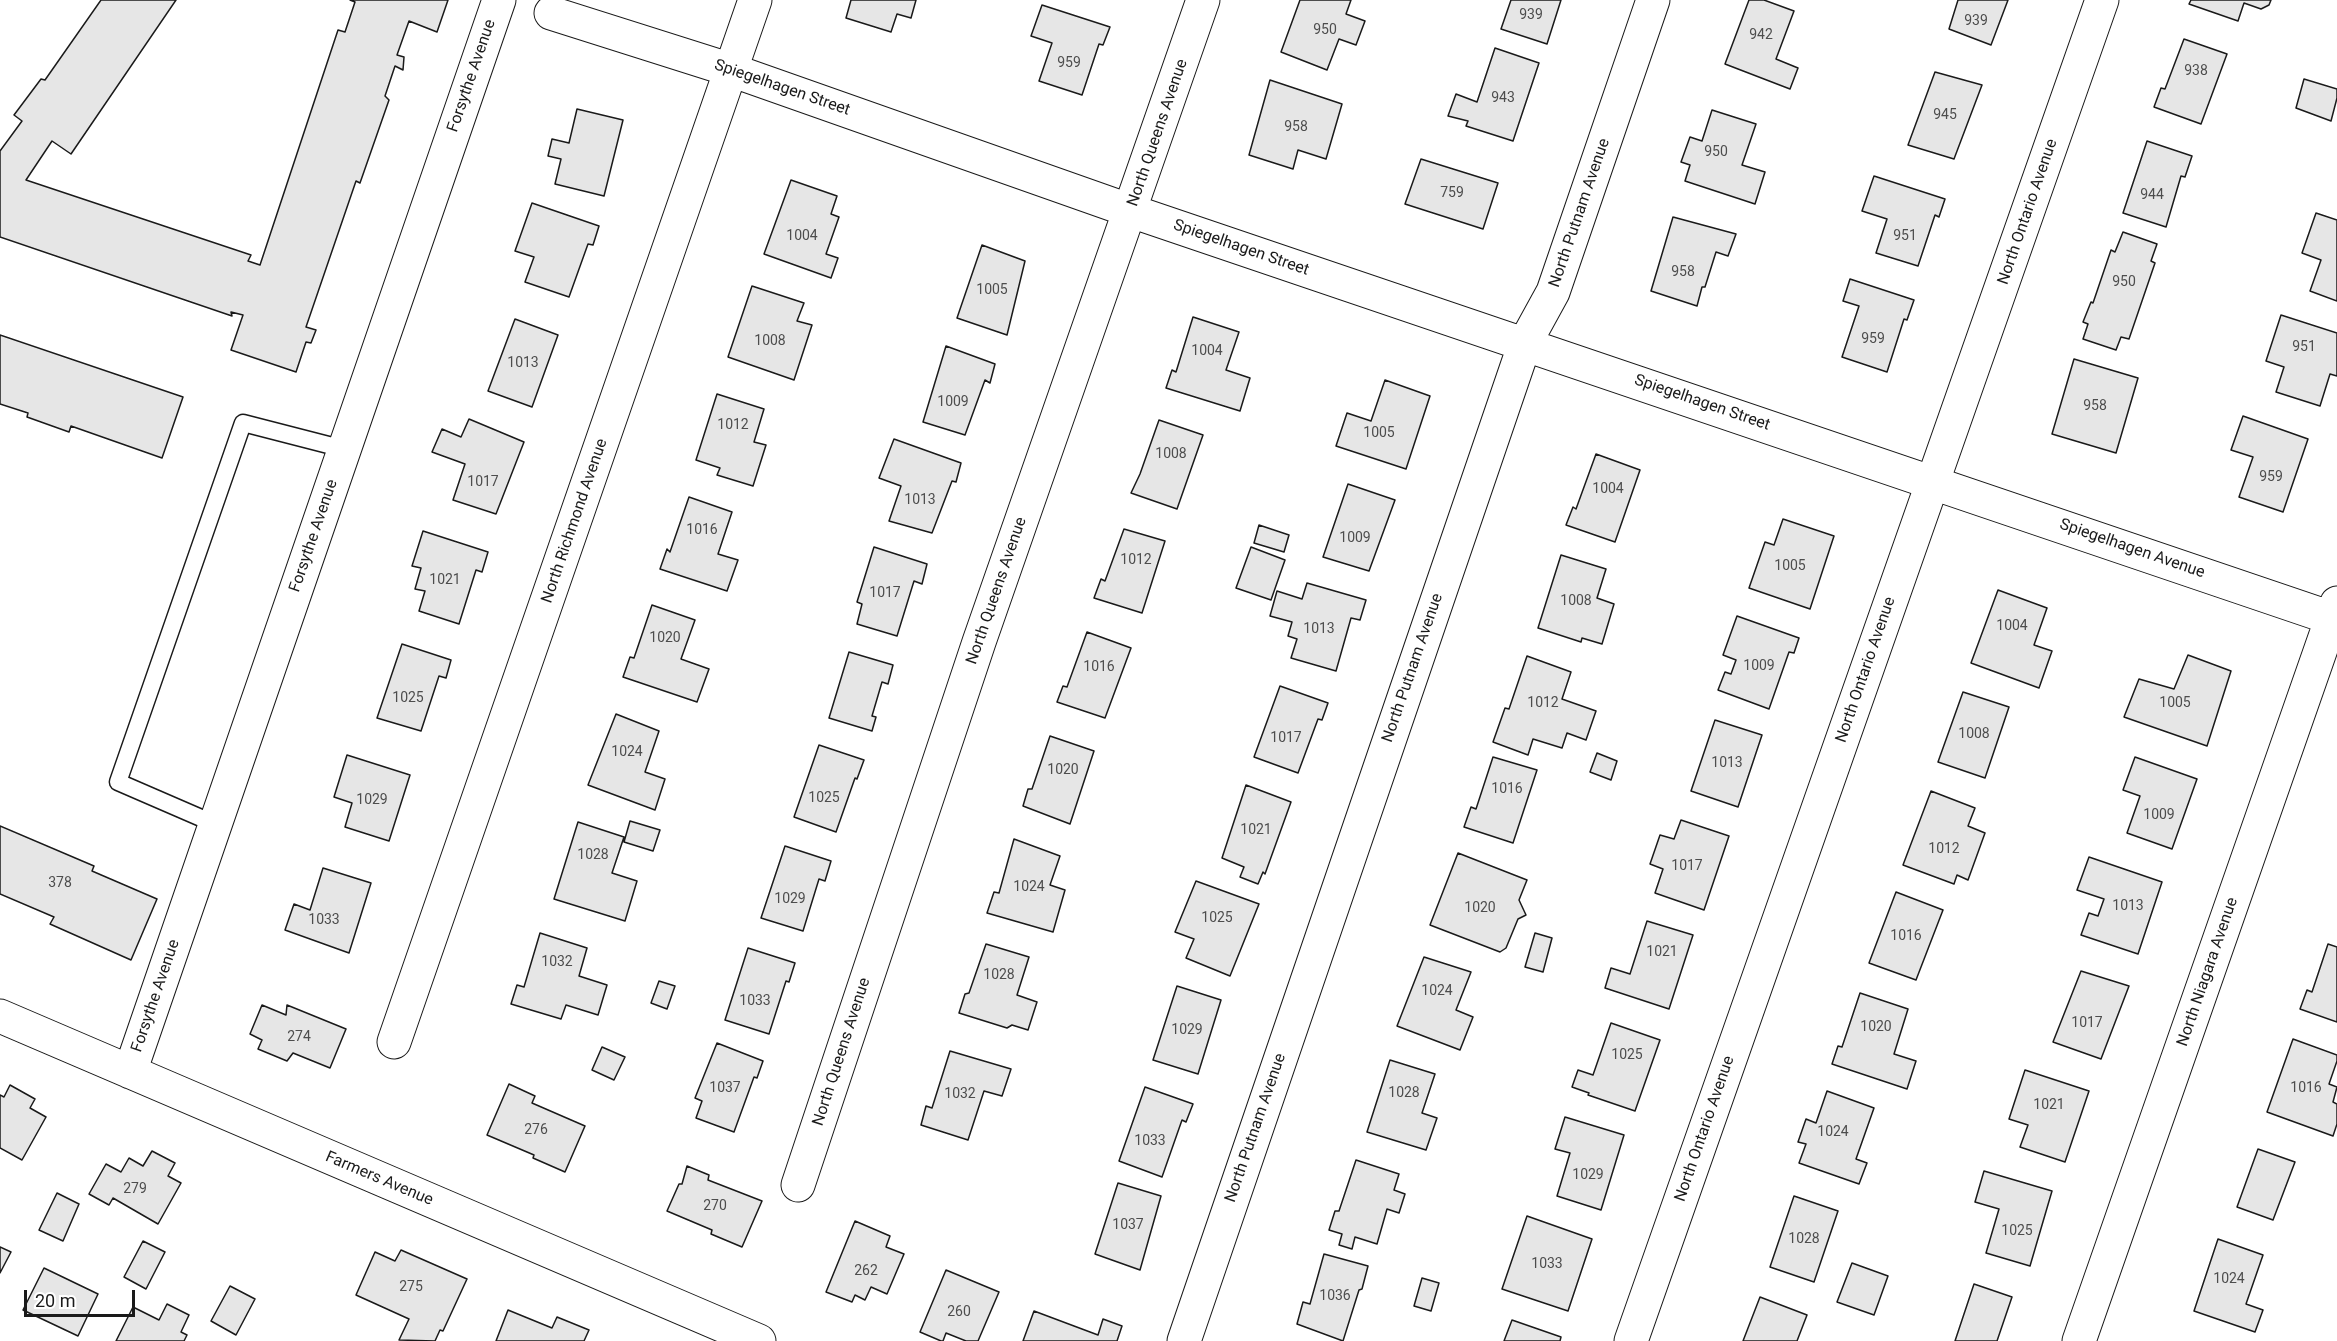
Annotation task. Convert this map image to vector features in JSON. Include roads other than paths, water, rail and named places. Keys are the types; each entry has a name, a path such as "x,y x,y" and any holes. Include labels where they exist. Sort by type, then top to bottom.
{"street":[{"name":"Forsythe Avenue","path":"130,1072 499,0"},
{"name":"North Richmond Avenue","path":"394,1042 755,0"},
{"name":"North Queens Avenue","path":"798,1185 979,642 1203,0"},
{"name":"North Putnam Avenue","path":"1184,1341 1525,343 1553,292 1653,0"},
{"name":"North Ontario Avenue","path":"1631,1341 2102,0"},
{"name":"Spiegelhagen Street","path":"551,13 731,70 1131,211 1933,481"},
{"name":"Spiegelhagen Avenue","path":"1933,481 2335,613"},
{"name":"North Niagara Avenue","path":"2079,1341 2335,613"},
{"name":"Farmers Avenue","path":"0,1016 759,1341"}],"lane":[{"path":"215,824 118,782 243,423 344,449"}]}
